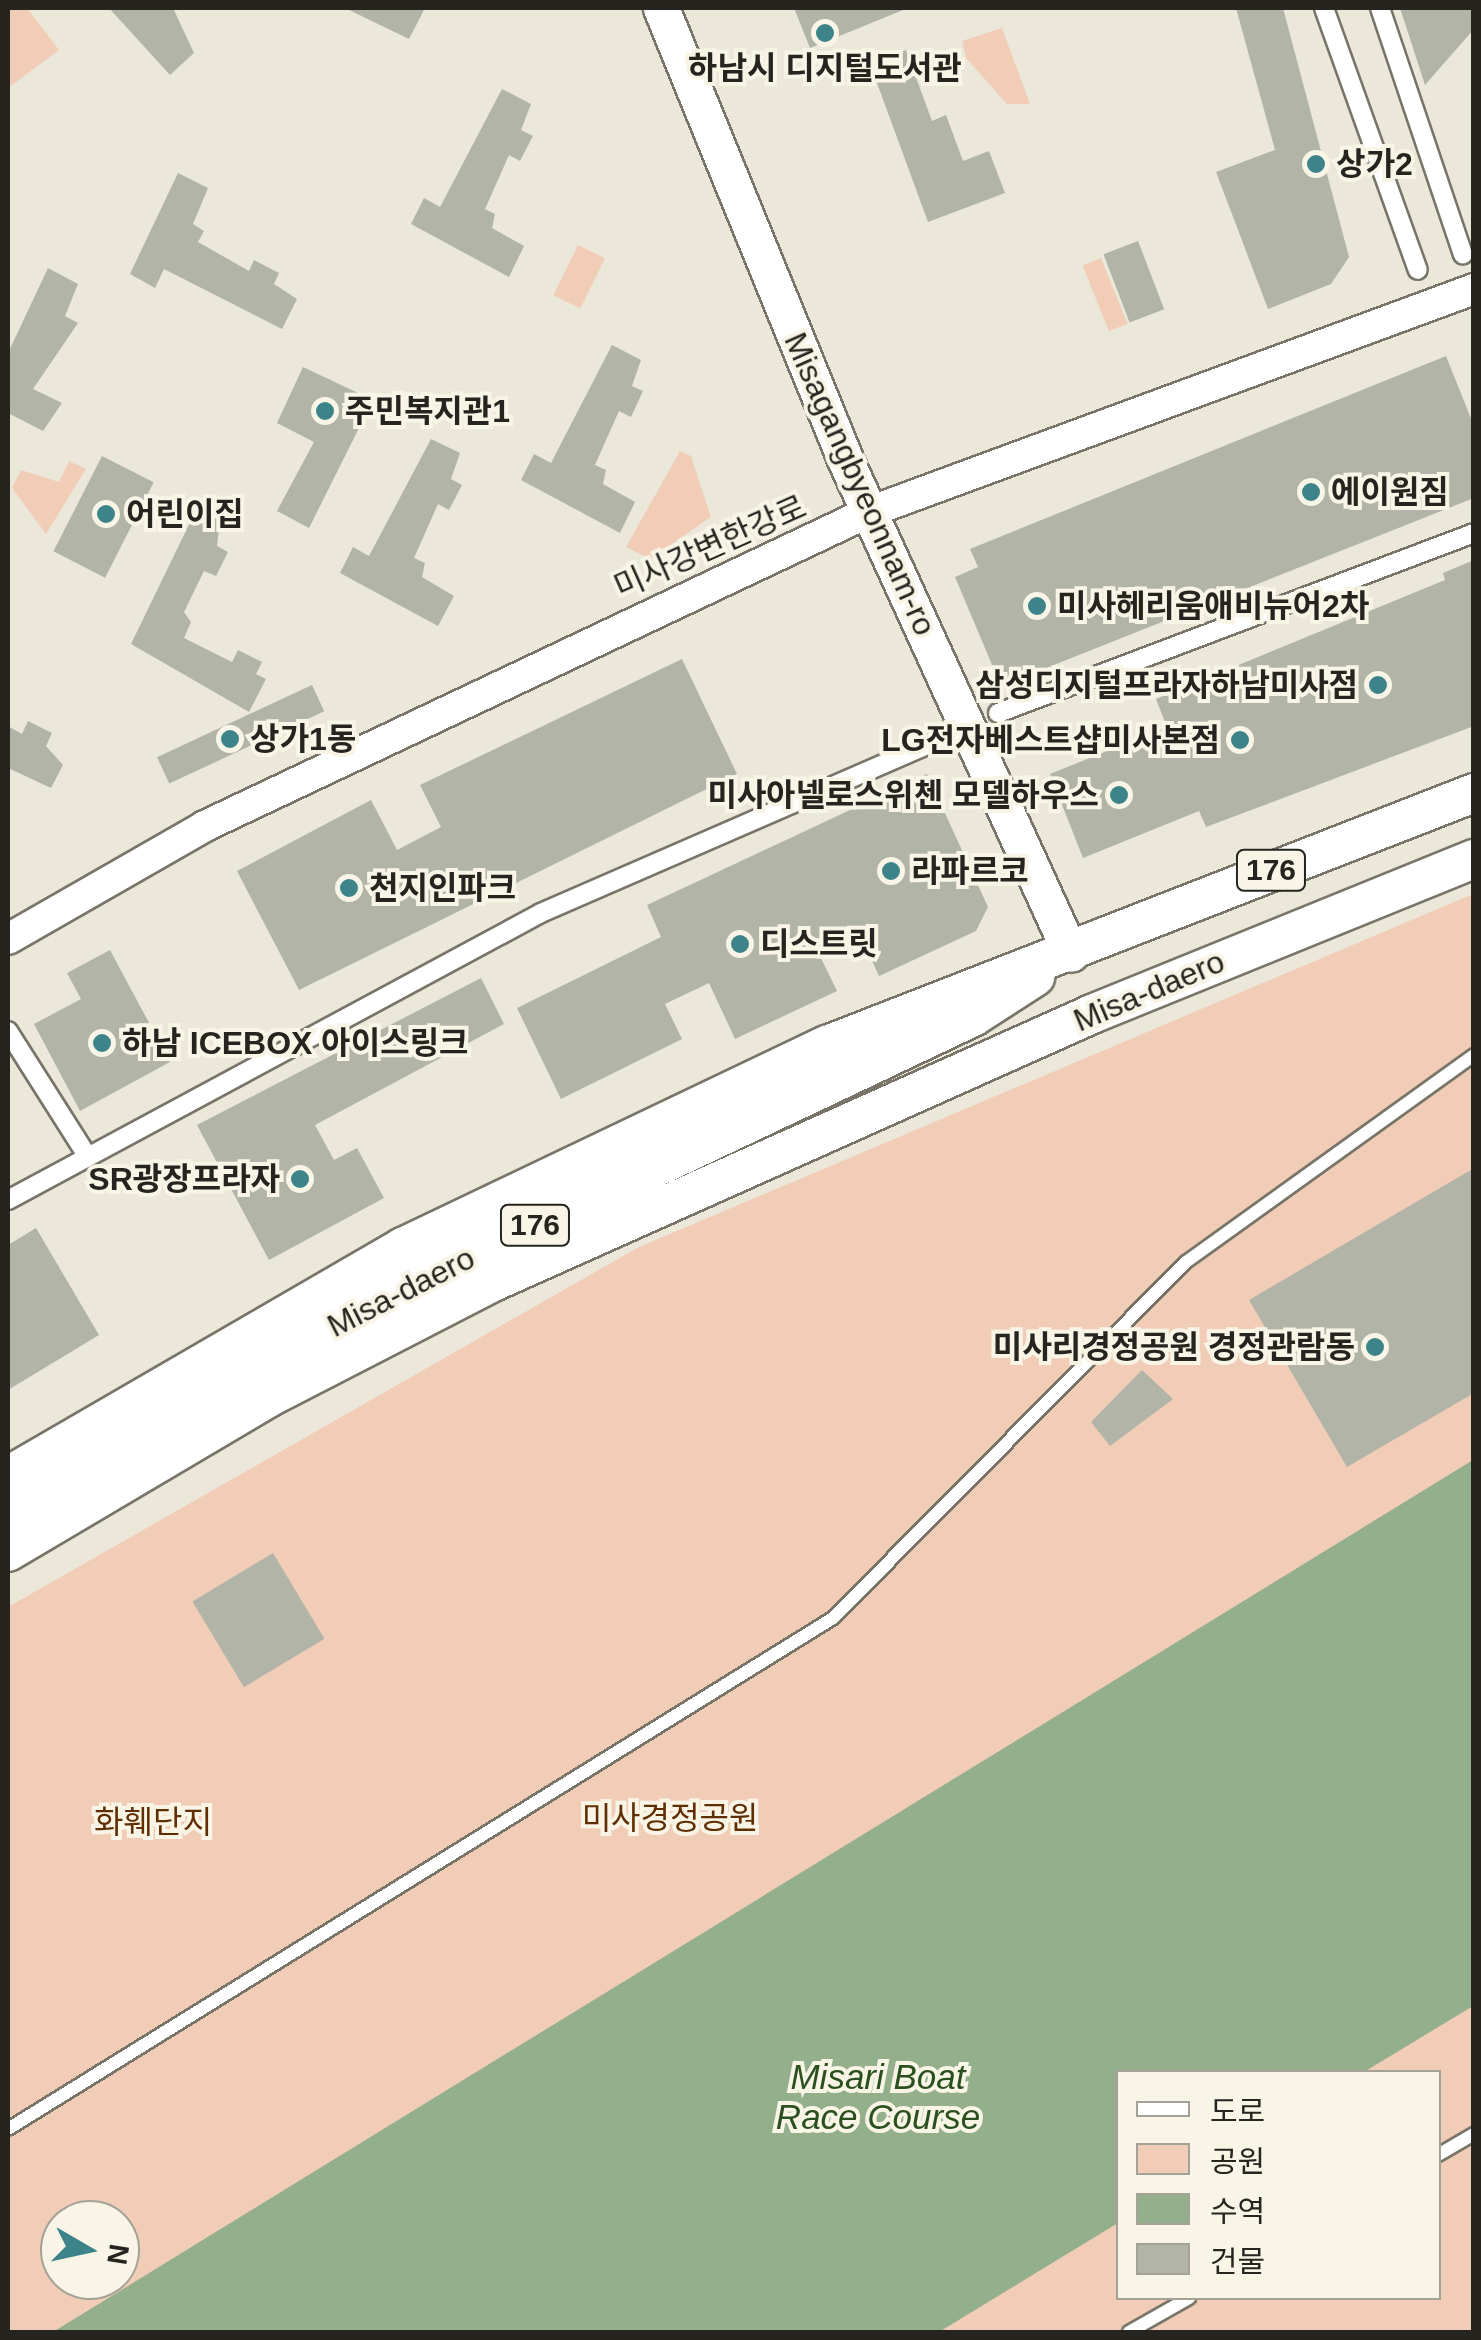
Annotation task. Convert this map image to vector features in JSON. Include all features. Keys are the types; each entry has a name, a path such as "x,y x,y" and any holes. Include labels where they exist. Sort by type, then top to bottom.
{"main road":[{"name":"Misagangbyeonnam-ro","path":"661,8 869,512 1071,954"},
{"name":"Misa-daero","path":"8,1476 403,1247 943,994 1071,954 1474,792"},
{"name":"Misa-daero","path":"8,1552 268,1398 493,1282 612,1236 1092,1014 1474,859"},
{"name":"Misa-daero","path":"8,1513 424,1278 973,1017 1071,954"},
{"name":"Misa-daero","path":"8,1578 612,1236"}],"street":[{"path":"1324,8 1418,270"},
{"path":"1380,8 1463,254"},
{"name":"미사강변한강로","path":"8,939 204,826 869,512 1474,289"},
{"path":"998,713 1474,533"},
{"path":"8,1200 86,1154 541,913 939,740"},
{"path":"8,1031 86,1154"}],"lane":[{"path":"8,2128 833,1618 1186,1262 1474,1054"},
{"path":"1441,2154 1474,2134"},
{"path":"1129,2332 1185,2300"}],"green space":[{"path":"8,8 27,8 59,50 8,88"},
{"path":"1002,28 1030,104 1007,104 966,58 962,41"},
{"path":"578,245 605,258 580,308 553,295"},
{"path":"1101,258 1128,324 1109,331 1082,265"},
{"path":"680,451 691,456 711,517 650,559 626,547"},
{"path":"69,461 86,469 46,534 12,488 21,470 59,482"},
{"name":"미사경정공원","path":"1473,894 1473,2332 8,2332 8,1607 639,1247"}],"water":[{"name":"Misari Boat Race Course","path":"1473,1460 1473,2006 1367,2070 1116,2070 1116,2224 939,2332 53,2332 105,2300 140,2300 140,2279"}],"building":[{"path":"109,8 173,8 194,53 170,75"},
{"path":"345,8 425,8 409,39"},
{"name":"하남시 디지털도서관","path":"794,8 908,8 810,48"},
{"path":"1236,8 1283,8 1349,257 1331,284 1268,309 1216,172 1275,150"},
{"path":"1400,8 1474,8 1474,29 1425,85"},
{"path":"906,50 932,121 946,115 963,161 989,151 1005,193 928,222 870,64"},
{"path":"502,89 531,104 521,130 533,136 520,161 509,155 485,209 495,214 492,228 524,246 509,277 411,224 424,198 440,207"},
{"path":"178,173 208,188 193,224 204,231 198,242 249,271 254,260 279,273 274,284 297,299 282,329 164,269 155,288 130,274"},
{"path":"1138,241 1164,309 1130,322 1103,254"},
{"path":"48,268 78,284 65,316 78,323 33,389 62,403 43,431 8,413 8,353"},
{"path":"612,345 641,360 632,386 643,391 631,417 619,411 595,465 606,470 603,484 635,502 620,533 521,480 534,454 551,463"},
{"path":"1446,356 1474,426 1474,498 1001,686 955,577 978,567 970,549"},
{"name":"주민복지관1","path":"303,367 373,400 309,528 277,511 314,442 277,423"},
{"path":"431,439 460,453 451,479 462,485 449,510 438,504 414,558 425,563 422,577 454,596 438,626 340,573 353,547 369,556"},
{"name":"어린이집","path":"102,456 154,482 105,578 53,551"},
{"path":"197,508 220,519 217,546 228,552 216,576 204,571 184,612 191,622 184,638 232,662 238,650 262,662 256,674 266,679 249,712 131,644"},
{"path":"1474,560 1474,726 1206,827 1199,811 1083,858 1050,774 1167,727 1156,699 1445,580 1443,573"},
{"path":"682,659 737,774 299,990 237,871 371,800 397,850 441,827 420,785"},
{"name":"상가1동","path":"312,685 324,711 169,784 157,757"},
{"path":"28,721 52,733 46,746 63,765 51,788 8,768 8,726 22,734"},
{"path":"927,774 988,907 976,931 879,976 860,935 819,954 837,991 735,1039 709,983 665,1004 682,1039 561,1099 517,1008 661,937 647,905"},
{"name":"하남 ICEBOX 아이스링크","path":"110,950 170,1062 80,1111 34,1024 81,999 67,973"},
{"name":"SR광장프라자","path":"481,978 504,1024 315,1125 334,1160 357,1148 384,1198 269,1260 197,1125"},
{"name":"미사리경정공원 경정관람동","path":"1474,1168 1474,1393 1347,1467 1249,1300"},
{"path":"36,1228 99,1335 8,1390 8,1245"},
{"path":"1142,1370 1173,1399 1110,1446 1091,1422"},
{"path":"273,1553 325,1639 244,1687 192,1601"}],"place":[{"name":"하남시 디지털도서관","path":"825,33"},
{"name":"상가2","path":"1316,164"},
{"name":"주민복지관1","path":"325,411"},
{"name":"에이원짐","path":"1311,492"},
{"name":"어린이집","path":"106,514"},
{"name":"미사헤리움애비뉴어2차","path":"1037,606"},
{"name":"삼성디지털프라자하남미사점","path":"1378,685"},
{"name":"상가1동","path":"230,739"},
{"name":"LG전자베스트샵미사본점","path":"1240,740"},
{"name":"미사아넬로스위첸 모델하우스","path":"1119,795"},
{"name":"라파르코","path":"891,871"},
{"name":"천지인파크","path":"349,888"},
{"name":"디스트릿","path":"740,944"},
{"name":"하남 ICEBOX 아이스링크","path":"102,1043"},
{"name":"SR광장프라자","path":"300,1179"},
{"name":"미사리경정공원 경정관람동","path":"1375,1347"}],"park label":[{"name":"화훼단지","path":"153,1822"}]}
